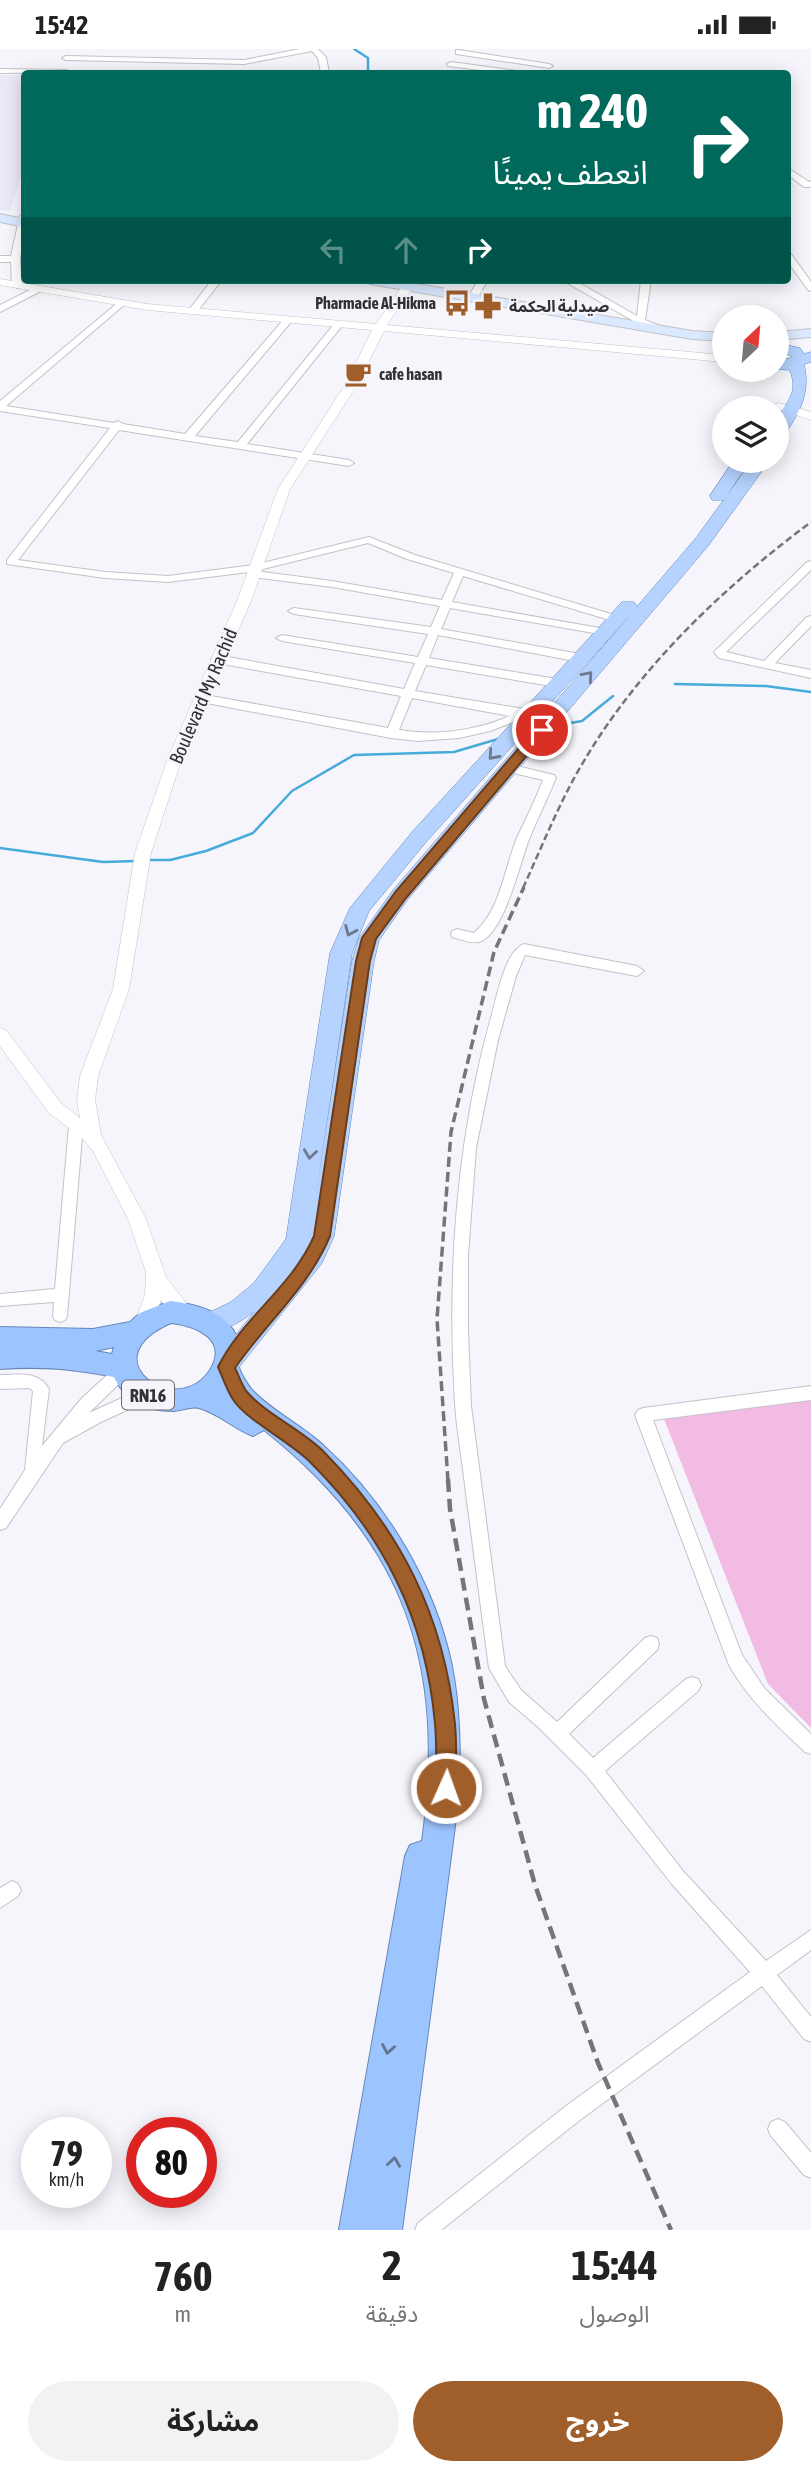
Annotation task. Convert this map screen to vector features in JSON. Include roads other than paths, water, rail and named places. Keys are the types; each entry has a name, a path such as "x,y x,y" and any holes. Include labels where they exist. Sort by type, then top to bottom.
{"highway":[{"path":"0,1338 93,1340 139,1327 157,1316 184,1312 195,1313 213,1322 227,1341 227,1366 241,1397 313,1453 367,1512 410,1584 437,1666 446,1726 446,1788 384,2230"},
{"name":"RN16","path":"139,1327 124,1350 124,1369 136,1388 146,1394 171,1401 197,1396 215,1384 227,1366"},
{"name":"RN16","path":"0,1359 44,1355 71,1357 124,1369"},
{"name":"RN16","path":"197,1396 230,1408 275,1440 302,1462 339,1500 371,1543 397,1591 422,1671 431,1748 427,1820 357,2230"}],"main road":[{"path":"0,218 21,221"},
{"path":"393,284 664,330 712,336"},
{"path":"789,335 811,333"},
{"path":"789,400 803,378 798,360"},
{"path":"213,1322 232,1316 255,1297 282,1268 298,1240 341,953 360,908 526,715 691,537 733,473"},
{"path":"227,1366 314,1256 322,1236 363,961 369,938 401,894 702,542 752,473"}],"street":[{"path":"240,49 253,70"},
{"path":"194,70 200,60 209,55 249,62 313,49 322,57 325,70"},
{"path":"141,58 165,50"},
{"path":"448,70 460,51 533,69 549,66"},
{"path":"66,53 200,60"},
{"path":"451,64 496,70"},
{"path":"0,71 21,72"},
{"path":"791,173 810,186"},
{"path":"791,189 810,186"},
{"path":"17,285 21,239"},
{"path":"0,260 18,257"},
{"path":"791,260 811,288"},
{"path":"0,282 121,303 193,311 712,357"},
{"path":"193,311 214,284"},
{"path":"473,298 481,284"},
{"path":"574,284 640,321 664,330"},
{"path":"640,321 644,313 642,293 645,284"},
{"name":"Boulevard My Rachid","path":"92,1136 86,1112 87,1088 121,989 137,880 175,758 244,601 284,489 304,454 351,385 387,313 407,287"},
{"path":"0,309 38,289"},
{"path":"0,300 12,302"},
{"path":"0,407 121,303"},
{"path":"189,436 288,320"},
{"path":"242,444 338,324"},
{"path":"0,407 349,463"},
{"path":"789,410 811,416"},
{"path":"118,424 10,562 64,571 148,579 182,577 253,571 367,539 411,557 460,571 611,625"},
{"path":"810,673 723,656 720,652 811,564"},
{"path":"253,571 444,605 611,625"},
{"path":"391,734 460,571"},
{"path":"798,576 811,581"},
{"path":"294,611 434,631 580,659"},
{"path":"767,665 811,618"},
{"path":"282,638 558,683"},
{"path":"217,659 526,715"},
{"path":"200,698 418,737 455,734 502,724 526,715"},
{"path":"457,934 477,938 486,931 500,905 523,840 550,778 509,768"},
{"path":"637,971 524,949 509,976 491,1040 469,1148 461,1255 461,1370 467,1442 489,1596 492,1643 497,1668 515,1696 593,1770 677,1877 764,1973 811,2032"},
{"path":"0,1034 55,1108 92,1136 100,1146 137,1219 165,1291 184,1312"},
{"path":"60,1316 76,1125"},
{"path":"139,1327 154,1295 154,1268"},
{"path":"0,1300 62,1294"},
{"path":"0,1523 31,1471 49,1448 84,1405 124,1369"},
{"path":"0,1383 32,1381 41,1389 31,1471"},
{"path":"811,1393 643,1415 735,1659 747,1682 811,1746"},
{"path":"49,1448 95,1417 146,1394"},
{"path":"557,1733 651,1644"},
{"path":"593,1770 692,1685"},
{"path":"425,2230 583,2105 811,1939"},
{"path":"778,2129 811,2168"}],"waterway":[{"path":"354,49 368,58 368,70"},
{"path":"675,684 766,686 811,692"},
{"path":"553,726 582,721 613,696"},
{"path":"148,860 170,860 206,851 253,833 292,791 354,755 454,752 498,739"},
{"path":"0,848 103,862 137,861"}],"railway":[{"path":"523,888 572,782 594,744 647,672 709,608 811,522"},
{"path":"448,1481 437,1319 451,1132 494,952 524,887"},
{"path":"448,1479 450,1509 484,1699 535,1885 598,2063 671,2230"}],"place":[{"name":"Pharmacie Al-Hikma","path":"457,303"},
{"name":"صيدلية الحكمة","path":"488,306"},
{"name":"cafe hasan","path":"358,374"}]}
